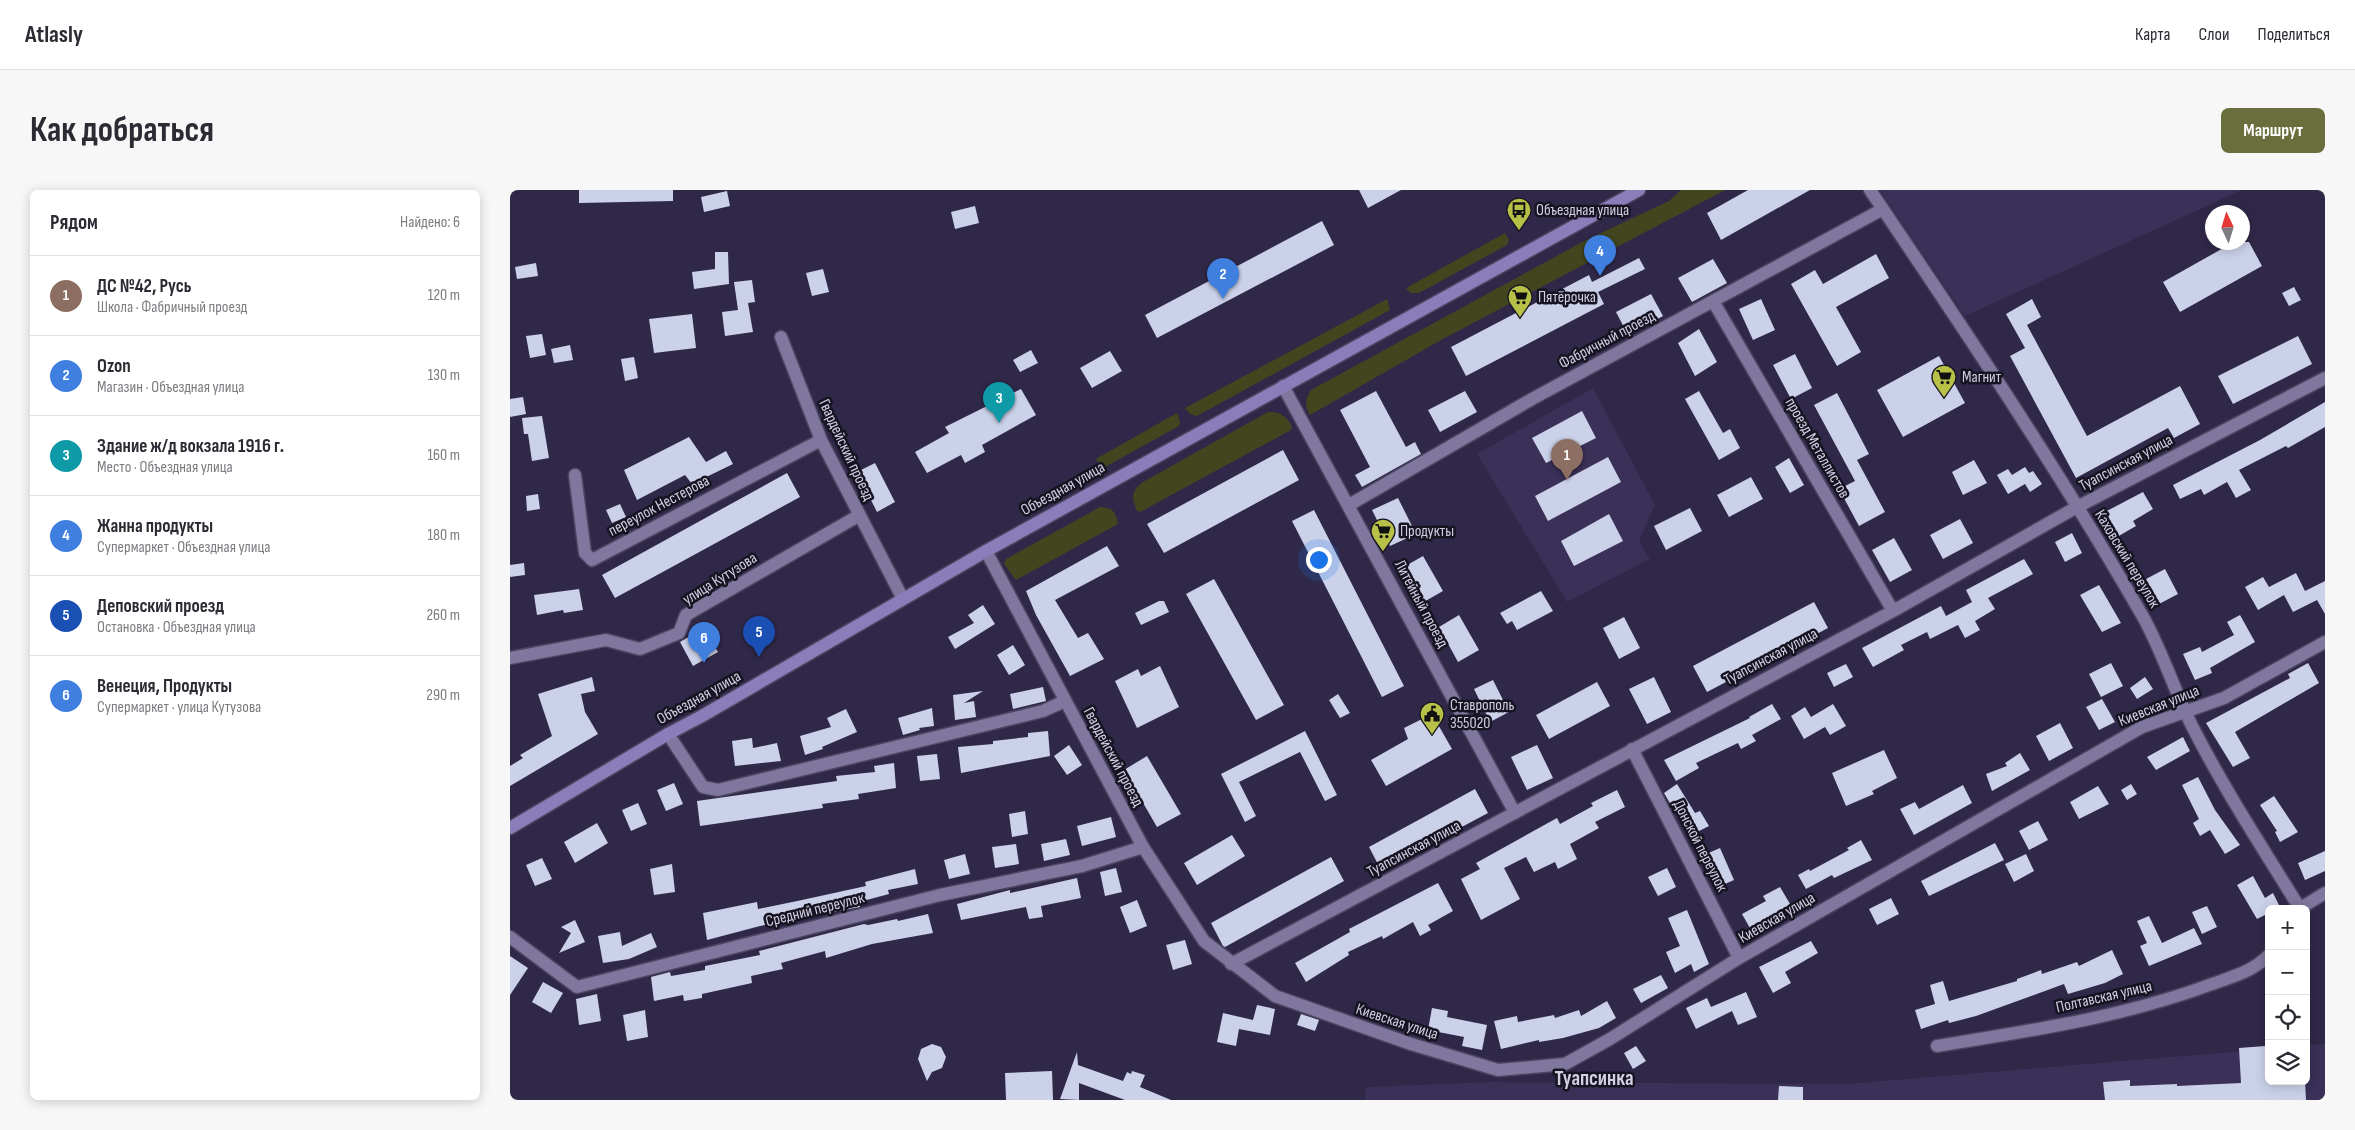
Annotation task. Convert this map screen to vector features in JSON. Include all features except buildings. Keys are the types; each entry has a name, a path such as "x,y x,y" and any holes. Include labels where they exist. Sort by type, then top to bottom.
{"main road":[{"name":"Объездная улица","path":"510,828 668,734 986,551 1639,190"}],"street":[{"name":"Каховский переулок","path":"1870,190 1953,313 2077,507 2143,618 2186,712 2240,813 2297,905"},
{"name":"Фабричный проезд","path":"1349,505 1532,399 1883,209"},
{"name":"проезд Металлистов","path":"1713,301 1893,611"},
{"name":"Гвардейский проезд","path":"781,337 821,440 858,516 903,599"},
{"name":"Туапсинская улица","path":"1231,964 1893,611 2077,507 2325,378"},
{"name":"Литейный проезд","path":"1283,386 1515,813"},
{"name":"переулок Нестерова","path":"575,475 585,553 592,560 821,440"},
{"name":"улица Кутузова","path":"510,658 606,640 640,649 679,632 686,614 858,516"},
{"name":"Гвардейский проезд","path":"986,551 1143,847 1204,941 1231,964"},
{"name":"Киевская улица","path":"1231,964 1275,996 1411,1044 1498,1070 1564,1064 1610,1039 1739,958 2142,728 2224,698 2325,642"},
{"path":"668,734 703,787 718,790 1043,711 1066,701"},
{"name":"Донской переулок","path":"1632,750 1739,958"},
{"name":"Средний переулок","path":"510,937 577,987 940,895 1082,866 1143,847"},
{"path":"2304,905 2325,893"},
{"name":"Полтавская улица","path":"1937,1046 2023,1032 2115,1012 2187,993 2257,968 2265,959"}],"shaded area":[{"path":"1880,190 2242,190 2209,205 2205,205 2205,207 1965,316"},
{"path":"1593,388 1655,505 1639,541 1650,559 1567,602 1477,454"},
{"path":"2325,1044 2325,1100 1365,1100 1366,1087 1491,1082 1846,1084 2265,1049 2265,1085 2310,1085 2310,1045"}],"green space":[{"path":"1681,190 1725,190 1441,340 1310,415 1306,402 1311,390 1586,240 1669,201"},
{"path":"1505,233 1509,240 1507,245 1419,293 1411,293 1406,288"},
{"path":"1387,299 1390,310 1197,416 1190,414 1185,408"},
{"path":"1268,412 1276,412 1283,415 1290,423 1291,430 1140,512 1137,511 1133,495 1136,488 1143,482"},
{"path":"1177,413 1180,421 1179,426 1105,467 1101,467 1096,459"},
{"path":"1100,507 1113,511 1118,524 1016,580 1004,564 1006,559"}],"place":[{"name":"Объездная улица","path":"1519,231"},
{"name":"Жанна продукты","path":"1600,276"},
{"name":"Ozon","path":"1223,299"},
{"name":"Пятёрочка","path":"1520,318"},
{"name":"Магнит","path":"1944,398"},
{"name":"Здание ж/д вокзала 1916 г.","path":"999,423"},
{"name":"ДС №42, Русь","path":"1567,480"},
{"name":"Продукты","path":"1383,552"},
{"name":"Деповский проезд","path":"759,657"},
{"name":"Венеция, Продукты","path":"704,663"},
{"name":"Ставрополь 355020","path":"1432,735"}],"district":[{"name":"Туапсинка","path":"1594,1078"}]}
